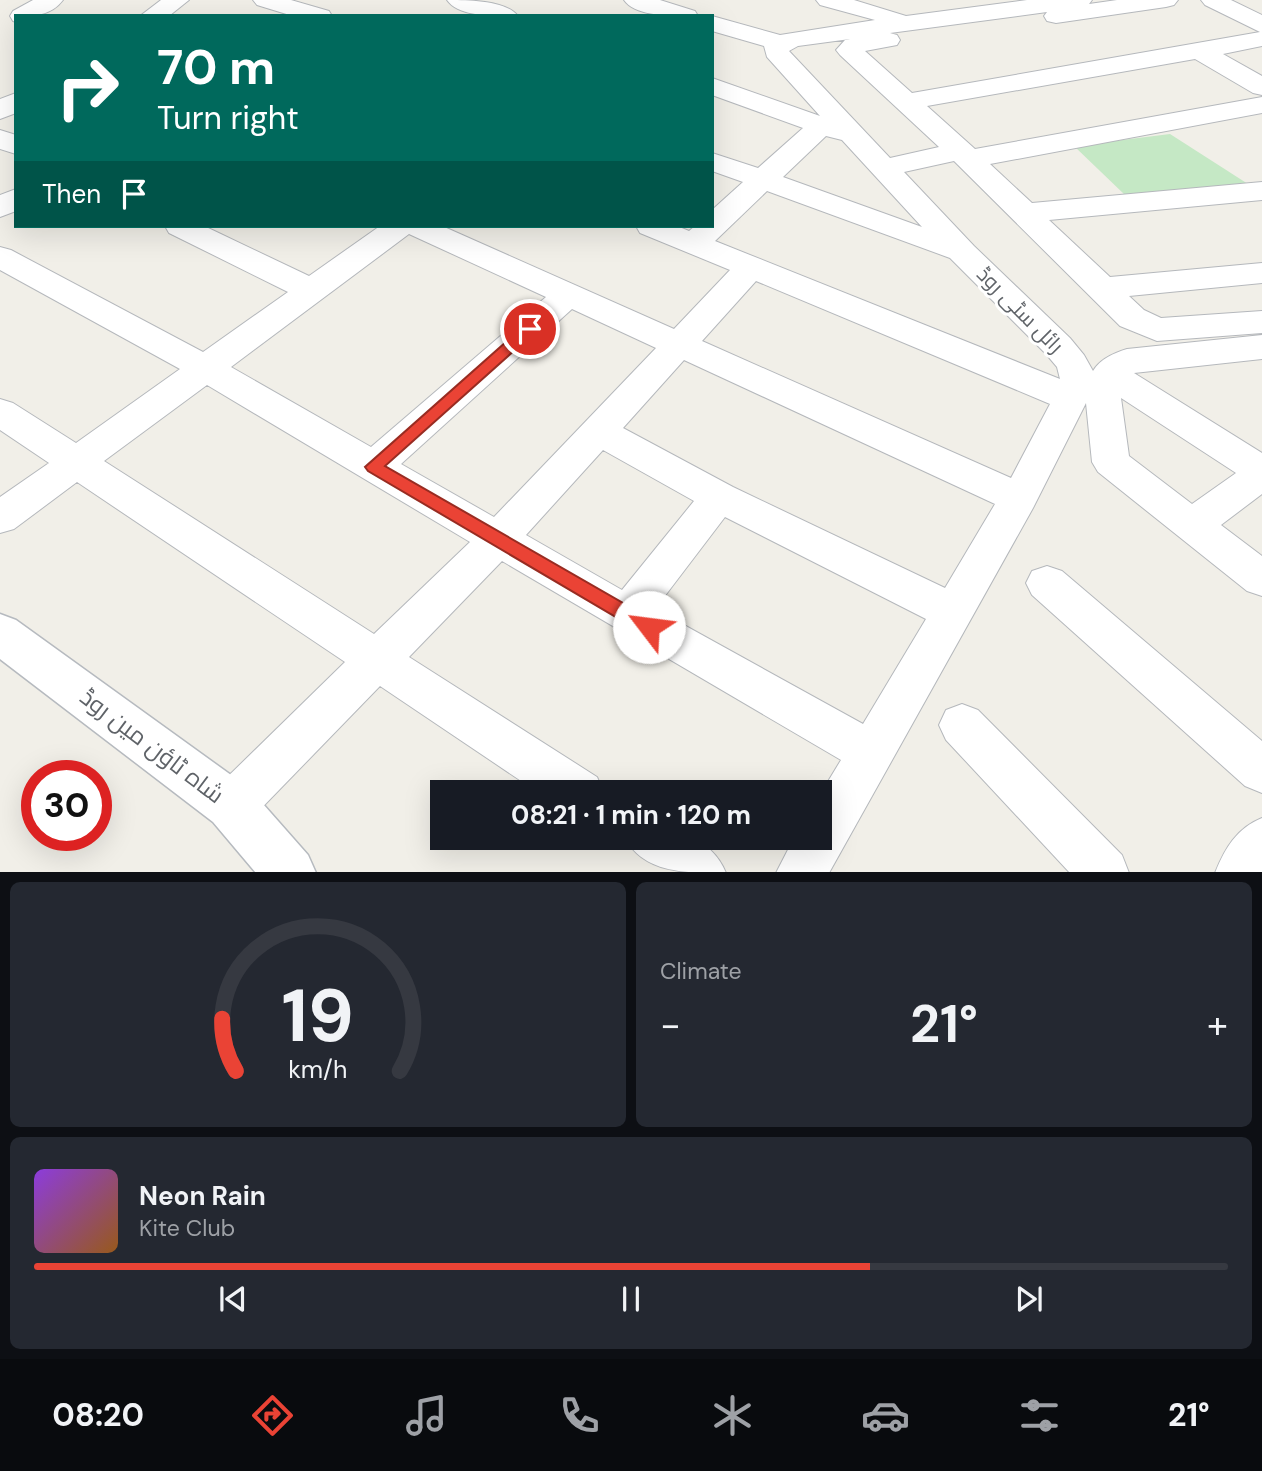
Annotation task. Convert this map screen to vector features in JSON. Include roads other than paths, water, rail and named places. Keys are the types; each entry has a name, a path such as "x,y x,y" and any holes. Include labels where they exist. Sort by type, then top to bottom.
{"street":[{"path":"26,14 51,0"},
{"path":"155,14 177,0"},
{"path":"265,0 304,10"},
{"path":"459,0 500,14"},
{"path":"636,0 682,14"},
{"path":"691,14 711,0"},
{"path":"774,42 827,0 910,23"},
{"path":"714,24 774,42 910,23 988,6 1080,0"},
{"path":"1166,0 850,47 849,52 964,155 1132,318 1157,330 1262,322"},
{"path":"1213,0 1262,25"},
{"path":"907,102 1262,39"},
{"name":"رائل سٹی روڈ","path":"774,42 776,52 963,253 1058,346 1072,363 1078,377 1019,498 802,872"},
{"path":"1199,51 1262,87"},
{"path":"714,87 855,137"},
{"path":"883,167 1262,105"},
{"path":"714,225 822,125"},
{"path":"714,162 963,253"},
{"path":"1025,213 1262,191"},
{"path":"184,228 312,290"},
{"path":"0,518 397,228"},
{"path":"421,228 680,342 1019,498"},
{"path":"656,228 1070,398"},
{"path":"694,243 710,228"},
{"path":"0,257 205,368 871,753"},
{"path":"231,806 498,539 750,268"},
{"path":"1103,288 1262,273"},
{"path":"373,467 569,294"},
{"path":"1262,347 1127,361 1109,373 1103,393 1111,462 1262,579"},
{"path":"1109,373 1262,472 1193,524"},
{"path":"0,412 560,780"},
{"path":"598,431 719,497 953,612"},
{"path":"627,614 719,497"},
{"path":"1047,583 1262,771"},
{"name":"شاہ ٹاؤن مین روڈ","path":"0,633 231,806 289,872"},
{"path":"962,725 1103,872"},
{"path":"1241,872 1262,842"},
{"path":"667,850 700,872"}]}
